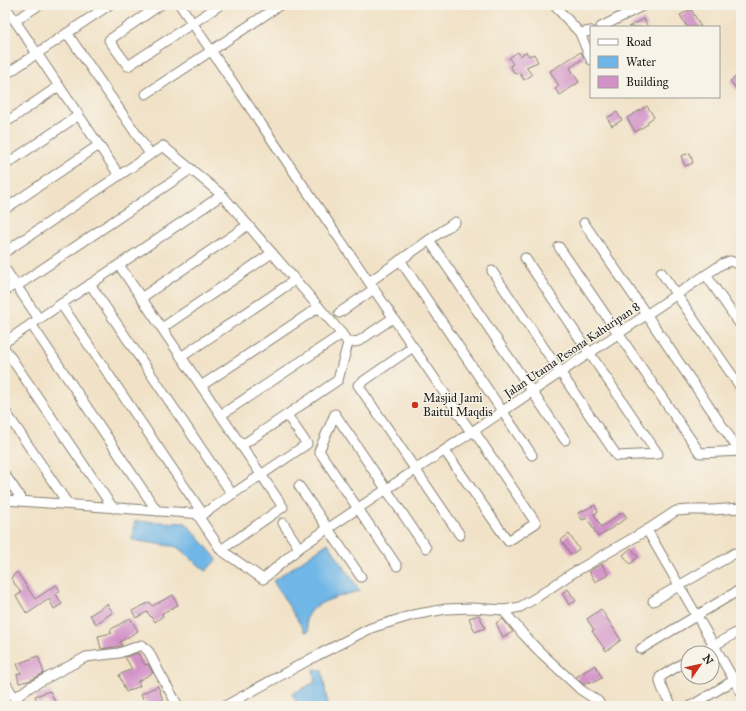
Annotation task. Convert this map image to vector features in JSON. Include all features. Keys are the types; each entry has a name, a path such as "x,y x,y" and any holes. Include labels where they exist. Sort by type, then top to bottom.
{"street":[{"path":"15,21 39,5"},
{"path":"6,72 109,5"},
{"path":"160,5 110,40 128,66 220,5"},
{"path":"180,5 371,286 536,523 508,541 445,451"},
{"path":"146,94 280,5"},
{"path":"554,5 580,33 590,58"},
{"path":"602,26 644,5"},
{"path":"5,6 119,175"},
{"path":"580,33 590,31"},
{"path":"68,33 150,154"},
{"path":"5,123 60,86"},
{"path":"5,165 79,115"},
{"path":"5,209 99,145"},
{"path":"5,252 163,146 222,195 342,334 348,343 338,380 242,446"},
{"path":"5,291 191,169"},
{"path":"5,342 222,195"},
{"path":"339,313 400,260 455,222"},
{"path":"584,223 741,452"},
{"path":"141,298 248,225"},
{"path":"429,240 565,440"},
{"path":"559,247 700,453 741,452"},
{"path":"162,328 272,253"},
{"path":"492,271 617,456 658,454 525,258"},
{"path":"400,260 532,455"},
{"name":"Jalan Utama Pesona Kahuripan 8","path":"221,550 263,580 299,548 706,274 730,261 741,265"},
{"path":"61,304 200,514 221,550 283,507 119,265"},
{"path":"5,269 16,285 35,322 157,511"},
{"path":"661,272 741,388"},
{"path":"706,274 741,326"},
{"path":"181,357 295,280"},
{"path":"90,284 232,494"},
{"path":"201,386 319,307"},
{"path":"348,343 359,341 393,318"},
{"path":"221,415 342,334"},
{"path":"413,347 358,385 460,535"},
{"path":"5,349 113,508"},
{"path":"5,411 68,504"},
{"path":"5,500 200,514 307,444 287,414"},
{"path":"397,566 318,451 335,414 426,548"},
{"path":"5,475 23,501"},
{"path":"299,486 361,577"},
{"path":"225,706 371,628 413,615 446,609 471,608 503,610 520,607 571,574 647,530 676,511 741,508"},
{"path":"283,522 299,548"},
{"path":"647,530 713,645"},
{"path":"653,601 735,553"},
{"path":"641,649 741,589"},
{"path":"503,610 538,650 581,690 598,701 601,706"},
{"path":"716,645 741,630"},
{"path":"5,682 17,702 30,688 86,657 99,654 120,653 142,645 149,652 158,672 178,706"},
{"path":"720,654 738,678 741,692"},
{"path":"672,706 662,688 660,677 680,665"},
{"path":"691,706 738,678"}],"water":[{"path":"135,521 186,523 217,559 206,571 177,547 132,540"},
{"path":"328,543 360,591 328,600 313,609 308,614 306,621 309,631 305,632 273,581"},
{"path":"313,670 322,670 328,706 299,706 292,694 315,682"}],"building":[{"path":"691,9 700,26 686,26 680,15"},
{"path":"644,19 648,26 630,26"},
{"path":"518,52 520,56 526,52 529,56 534,54 538,62 526,67 532,75 524,80 519,72 515,74 510,66 513,64 509,58"},
{"path":"581,52 584,58 570,68 579,82 560,95 555,89 559,86 550,71"},
{"path":"741,73 741,86 737,90 730,81"},
{"path":"647,106 654,117 647,122 648,124 635,132 627,118"},
{"path":"617,112 622,120 612,126 607,118"},
{"path":"690,153 693,163 685,166 681,156"},
{"path":"595,505 598,512 594,514 601,527 623,512 627,518 598,537 587,518 582,520 578,513"},
{"path":"569,534 579,549 571,555 561,540"},
{"path":"631,548 638,557 630,564 623,555"},
{"path":"602,564 608,575 595,582 589,571"},
{"path":"17,572 35,599 56,585 60,591 56,594 62,604 54,609 49,599 27,614 16,596 21,593 11,578"},
{"path":"568,589 576,601 569,605 562,593"},
{"path":"173,595 178,605 162,613 163,616 155,622 147,612 136,618 132,611 150,602 152,606"},
{"path":"107,604 113,612 96,624 90,615"},
{"path":"601,609 621,640 606,651 592,631 594,630 587,619"},
{"path":"479,615 485,628 475,632 469,618"},
{"path":"130,618 138,631 120,642 122,646 101,649 98,636 112,633 110,630"},
{"path":"503,619 513,632 503,637 496,623"},
{"path":"138,653 145,665 148,664 153,673 138,681 140,686 126,692 119,675 132,669 125,657"},
{"path":"38,656 44,673 31,680 19,683 17,674 21,673 17,664"},
{"path":"595,665 602,678 584,685 576,677"},
{"path":"158,686 165,706 148,706 146,700 144,701 141,694"},
{"path":"50,691 57,706 50,706 47,701 38,704 35,696"}],"place":[{"name":"Masjid Jami Baitul Maqdis","path":"415,405"}]}
